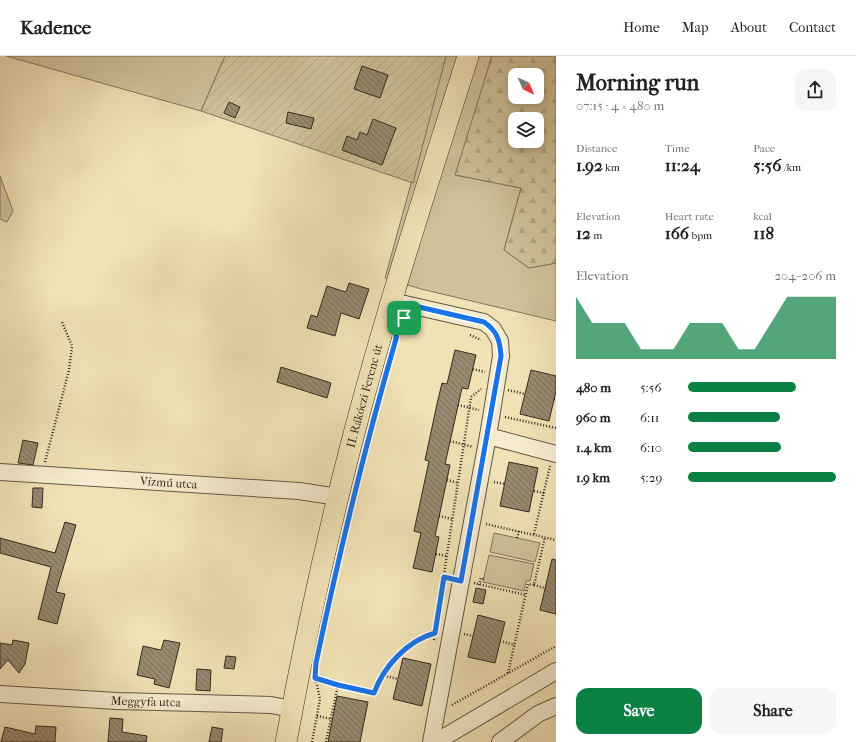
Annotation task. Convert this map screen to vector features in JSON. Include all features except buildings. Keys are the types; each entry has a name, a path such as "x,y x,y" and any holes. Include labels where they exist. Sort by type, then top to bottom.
{"main road":[{"name":"II. Rákóczi Ferenc út","path":"286,742 338,497 369,378 468,56"}],"street":[{"path":"392,301 484,322 493,329 500,341 501,356 492,414 431,742"},
{"path":"488,436 555,454"},
{"name":"Vízmű utca","path":"0,472 42,476 299,491 338,497"},
{"path":"436,742 556,671"},
{"name":"Meggyfa utca","path":"0,694 117,701 271,705 292,709"},
{"path":"500,742 538,714 556,706"}],"path":[{"path":"42,476 69,370 72,346 62,322"},
{"path":"473,369 485,372"},
{"path":"315,678 374,693 381,675 408,646 425,636 435,633 471,397 481,390"},
{"path":"458,406 556,428"},
{"path":"450,441 463,444"},
{"path":"534,534 555,454"},
{"path":"447,480 458,482"},
{"path":"534,491 544,493"},
{"path":"439,516 452,519"},
{"path":"472,520 556,540"},
{"path":"517,538 519,531"},
{"path":"534,585 545,537"},
{"path":"436,554 447,556"},
{"path":"444,577 526,595"},
{"path":"479,585 481,578 484,579"},
{"path":"508,673 528,584 545,588"},
{"path":"500,641 515,645"},
{"path":"436,714 556,646"},
{"path":"312,742 320,699 315,678 315,670"},
{"path":"381,675 398,679"},
{"path":"326,742 338,685"},
{"path":"317,716 331,719"}],"green space":[{"path":"6,56 225,56 201,111"},
{"path":"225,56 446,56 413,183 201,111"},
{"path":"446,56 492,56 456,175 521,188 504,250 529,268 556,263 556,321 421,289 385,278"},
{"path":"492,56 556,56 556,263 529,268 504,250 521,188 455,175"},
{"path":"0,176 13,211 7,222 0,219"},
{"path":"494,533 540,543 535,562 490,552"},
{"path":"489,555 534,564 530,581 526,581 524,591 483,582"}],"route":[{"path":"406,304 484,322 493,329 500,341 501,356 488,436 461,581 444,577 435,633 425,636 408,646 381,675 374,693 315,678 316,663 336,568 370,430 396,339 399,322 404,318 406,304"}]}
